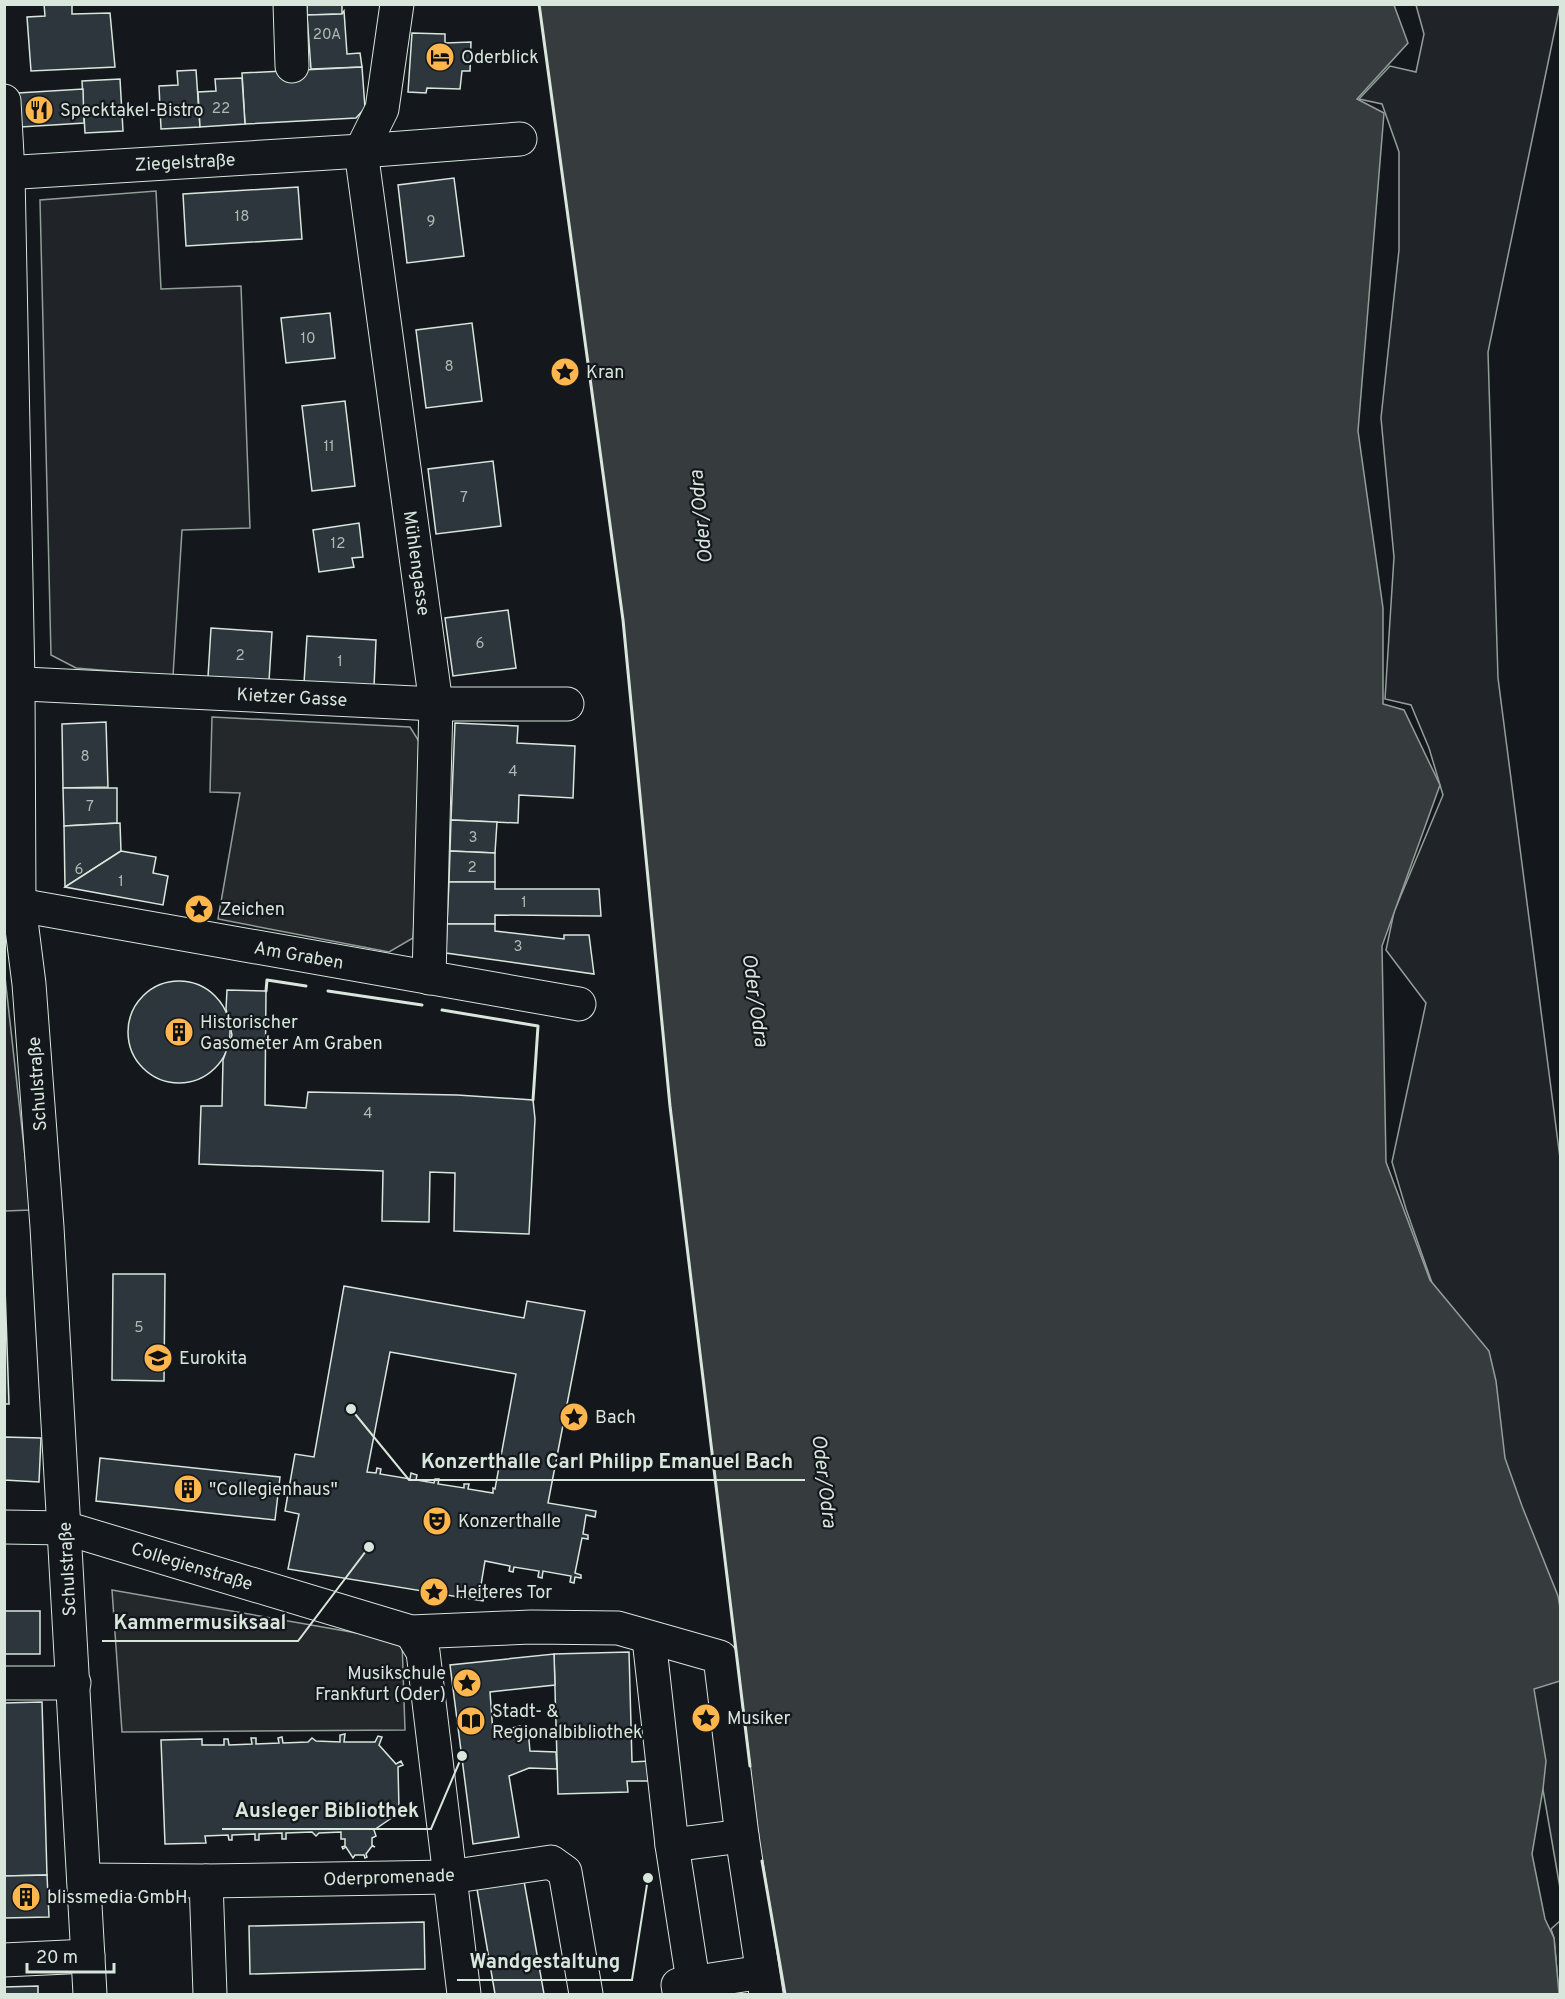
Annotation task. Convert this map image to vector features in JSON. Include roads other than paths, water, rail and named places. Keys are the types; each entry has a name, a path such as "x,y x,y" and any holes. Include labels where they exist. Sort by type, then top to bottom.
{"street":[{"path":"290,4 292,66"},
{"path":"361,151 382,110 397,4"},
{"path":"4,101 6,173"},
{"name":"Ziegelstraße","path":"6,173 520,139"},
{"name":"Mühlengasse","path":"361,151 436,704 429,978"},
{"name":"Schulstraße","path":"6,173 11,778 19,905 29,984 46,1215 90,1995"},
{"name":"Kietzer Gasse","path":"11,683 436,704 567,704"},
{"name":"Am Graben","path":"19,905 579,1004"},
{"name":"Collegienstraße","path":"4,1527 65,1528 411,1632 531,1627 618,1628 649,1639"},
{"path":"411,1632 423,1652 464,1995"},
{"path":"649,1639 720,1657 742,1836 764,1983 689,1991 649,1639"},
{"path":"4,1683 74,1683"},
{"path":"672,1845 742,1836"},
{"name":"Oderpromenade","path":"84,1880 206,1881 449,1877 551,1862 565,1872 586,1995"},
{"path":"206,1881 210,1995"},
{"path":"4,1960 88,1956"}],"water":[{"name":"Oder/Odra","path":"539,5 1394,5 1408,43 1357,99 1384,113 1358,431 1383,608 1383,704 1404,710 1440,785 1382,946 1386,1162 1430,1280 1489,1351 1496,1381 1505,1458 1558,1596 1560,1681 1534,1689 1546,1761 1532,1854 1545,1919 1554,1938 1559,1994 785,1994 759,1841 670,1106 623,620"}],"place":[{"name":"Oderblick","path":"440,57"},
{"name":"Specktakel-Bistro","path":"39,110"},
{"name":"Kran","path":"565,372"},
{"name":"Zeichen","path":"199,909"},
{"name":"Historischer Gasometer Am Graben","path":"179,1032"},
{"name":"Eurokita","path":"158,1358"},
{"name":"Konzerthalle Carl Philipp Emanuel Bach","path":"351,1409"},
{"name":"Bach","path":"574,1417"},
{"name":"\"Collegienhaus\"","path":"188,1489"},
{"name":"Konzerthalle","path":"437,1521"},
{"name":"Kammermusiksaal","path":"369,1547"},
{"name":"Heiteres Tor","path":"434,1592"},
{"name":"Musikschule Frankfurt (Oder)","path":"467,1683"},
{"name":"Musiker","path":"706,1718"},
{"name":"Stadt- & Regionalbibliothek","path":"471,1721"},
{"name":"Ausleger Bibliothek","path":"462,1756"},
{"name":"Wandgestaltung","path":"648,1878"},
{"name":"blissmedia GmbH","path":"26,1897"}]}
